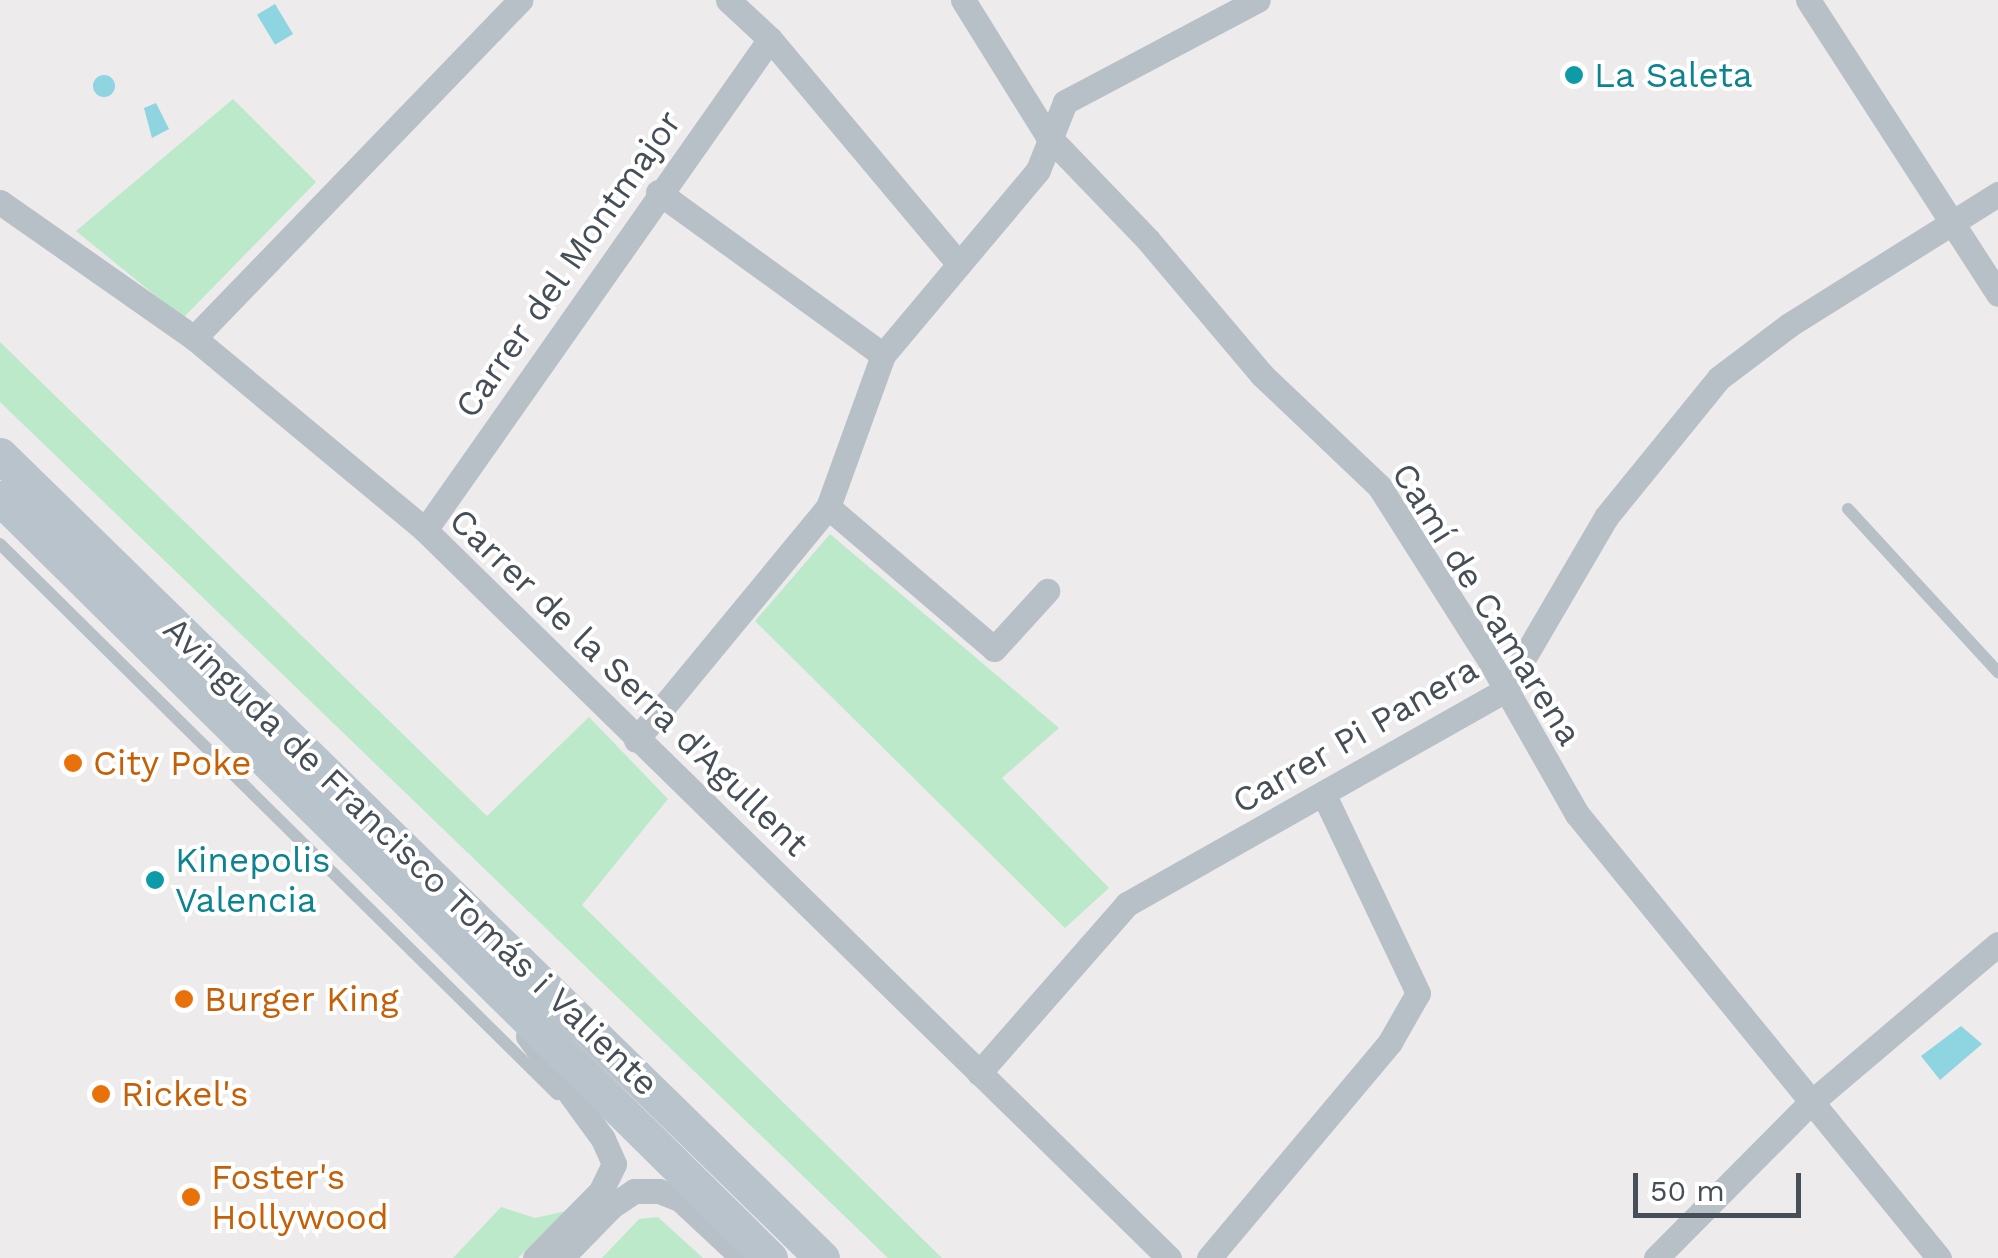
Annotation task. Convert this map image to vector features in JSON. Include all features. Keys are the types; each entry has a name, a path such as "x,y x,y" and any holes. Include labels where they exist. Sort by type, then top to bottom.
{"main road":[{"name":"Avinguda de Francisco Tomás i Valiente","path":"0,455 822,1258"},
{"name":"Avinguda de Francisco Tomás i Valiente","path":"0,498 770,1258"}],"street":[{"path":"194,338 520,0"},
{"path":"728,0 770,39 959,264"},
{"name":"Camí de Camarena","path":"963,0 1047,134 1262,375 1379,486 1576,814 1808,1106 1939,1258"},
{"path":"636,740 828,507 882,355 1038,170 1047,134 1065,102 1258,0"},
{"path":"1808,0 1998,294"},
{"name":"Carrer del Montmajor","path":"425,530 658,192 770,39"},
{"path":"658,192 882,355"},
{"name":"Carrer Pi Panera","path":"980,1074 1127,904 1505,690 1606,517 1719,378 1788,325 1998,194"},
{"name":"Carrer de la Serra d'Agullent","path":"0,202 194,338 425,530 1169,1258"},
{"path":"828,507 994,649 1046,590"},
{"path":"1209,1258 1390,1042 1418,992 1324,795"},
{"path":"1658,1257 1808,1106 1998,944"},
{"path":"478,968 604,1139 614,1164 601,1191 535,1258"},
{"path":"561,1258 612,1206 634,1191 659,1191 681,1200 743,1258"}],"lane":[{"path":"1848,509 1998,672"},
{"path":"0,544 604,1139"}],"green space":[{"path":"233,99 316,182 183,318 76,231"},
{"path":"0,342 487,816 589,717 668,799 582,905 942,1258 888,1258 0,402"},
{"path":"830,534 1059,728 1002,778 1109,888 1065,928 755,621"},
{"path":"501,1207 535,1218 566,1211 518,1258 453,1258"},
{"path":"658,1217 703,1258 602,1258 639,1219"}],"water":[{"path":"275,4 293,34 275,45 257,15"},
{"path":"104,75 112,78 112,94 104,97 96,94 93,86 96,78"},
{"path":"156,103 169,129 152,138 144,108"},
{"path":"1961,1026 1982,1044 1940,1080 1921,1056"}],"place":[{"name":"La Saleta","path":"1574,75"},
{"name":"City Poke","path":"73,763"},
{"name":"Kinepolis Valencia","path":"155,880"},
{"name":"Burger King","path":"184,999"},
{"name":"Rickel's","path":"101,1094"},
{"name":"Foster's Hollywood","path":"191,1197"}]}
